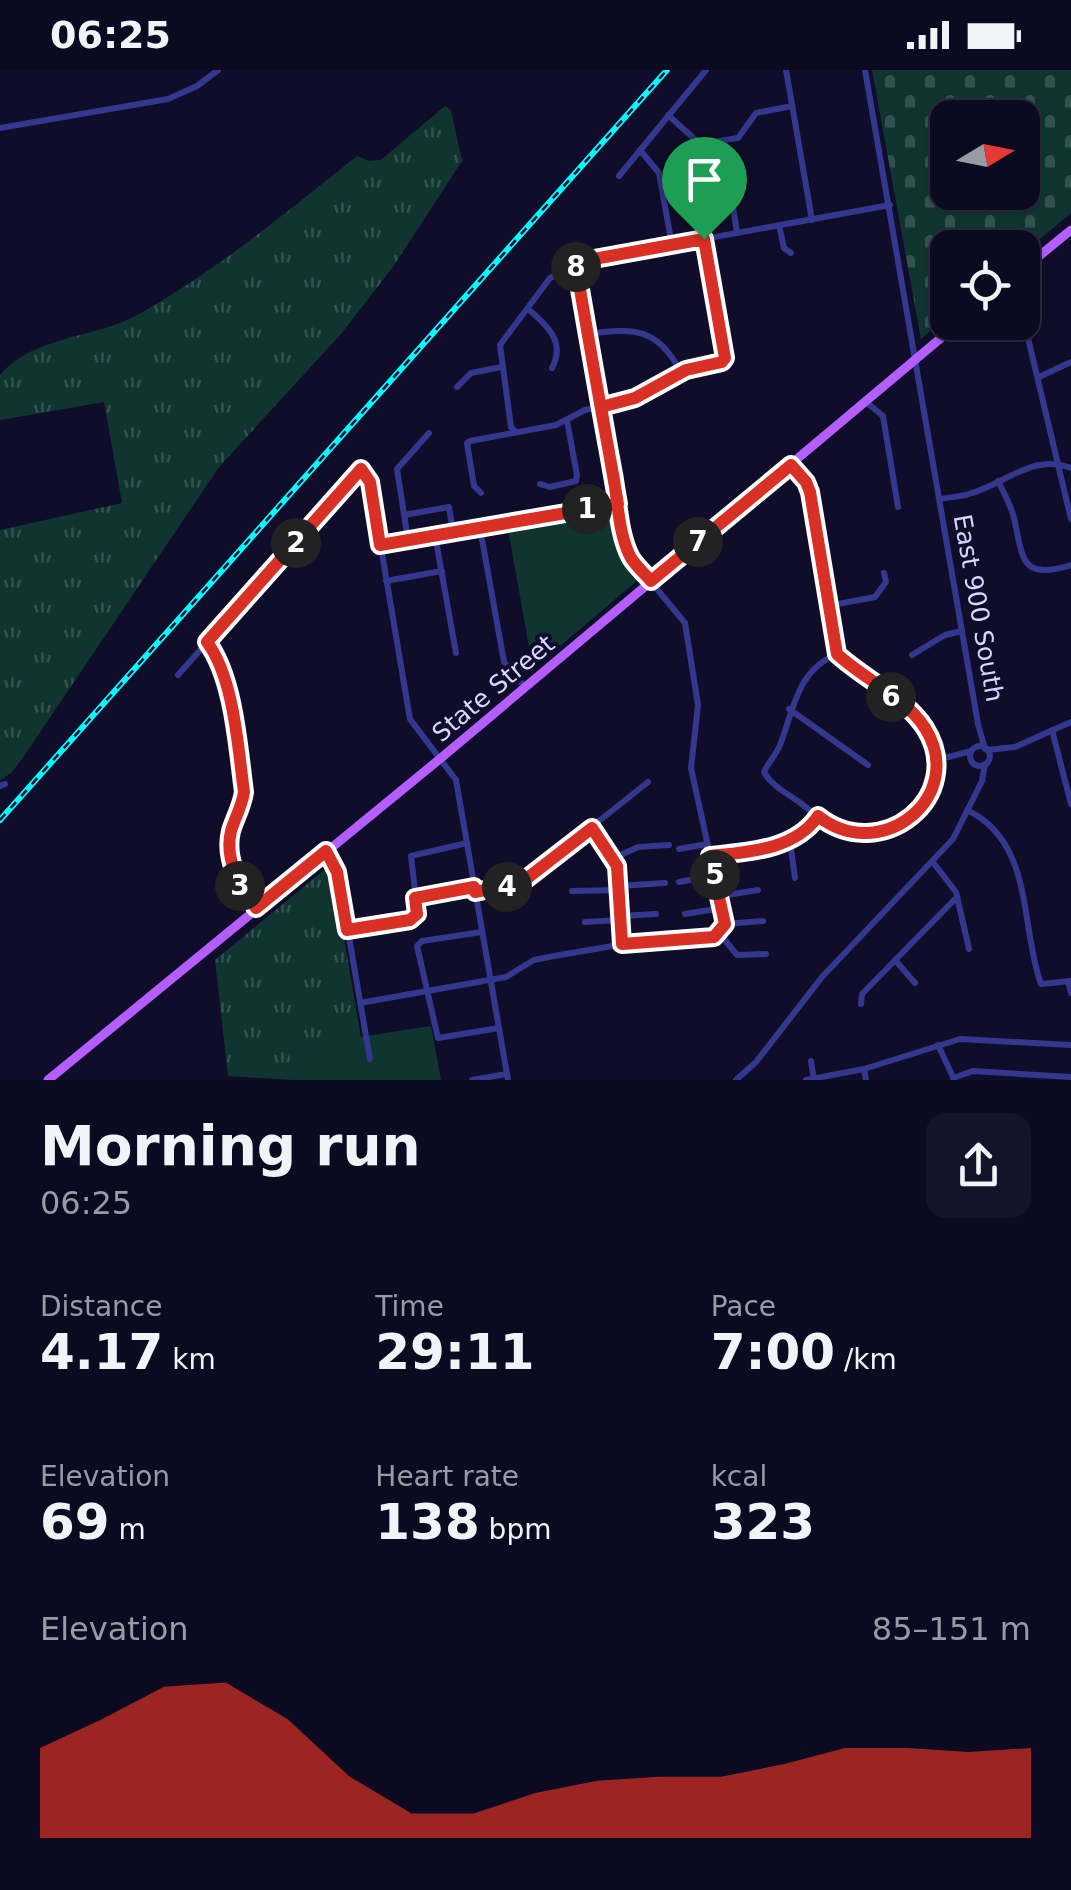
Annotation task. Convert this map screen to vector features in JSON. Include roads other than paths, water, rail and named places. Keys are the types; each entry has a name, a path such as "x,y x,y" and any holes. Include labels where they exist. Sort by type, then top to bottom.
{"main road":[{"path":"1040,255 1071,230"},
{"name":"State Street","path":"48,1080 441,758 939,340"}],"street":[{"path":"0,128 168,98 197,86 218,70"},
{"path":"619,176 706,70"},
{"path":"786,70 812,220"},
{"name":"East 900 South","path":"736,1080 756,1062 822,978 954,839 986,763 865,70"},
{"path":"668,115 700,144 738,138 756,113 792,106"},
{"path":"640,150 659,174 672,245"},
{"path":"732,200 737,233"},
{"path":"515,431 511,427 500,345 555,273 583,261 890,205"},
{"path":"779,225 784,248 791,253"},
{"path":"481,493 474,486 469,442 556,425 579,412 635,398 681,372 722,362 726,354 704,239"},
{"path":"576,266 630,556 680,614 687,632 698,705 691,768 725,924 720,934"},
{"path":"528,309 554,334 558,358 552,368"},
{"path":"588,334 622,329 640,331 657,340 681,372"},
{"path":"1029,340 1071,519"},
{"path":"1039,376 1071,362"},
{"path":"458,387 470,373 502,366"},
{"path":"866,402 883,416 898,507"},
{"path":"540,484 550,487 576,482 566,420"},
{"path":"408,540 398,468 429,433"},
{"path":"940,499 973,493 1019,471 1058,462 1071,468"},
{"path":"791,465 810,492 837,654 913,714 926,729 937,760 924,802 914,815 884,832 850,833 834,828 772,783 764,772 780,744 789,709 820,663 837,654"},
{"path":"178,675 361,469 370,482 410,719 456,780 508,1077 472,1080"},
{"path":"998,481 1011,507 1022,560 1028,567 1036,570 1071,564"},
{"path":"380,545 618,504"},
{"path":"404,515 449,507 453,532"},
{"path":"480,528 504,662 526,686"},
{"path":"435,535 456,652"},
{"path":"386,581 442,571"},
{"path":"827,606 875,597 886,582 884,573"},
{"path":"912,654 962,630"},
{"path":"207,642 218,656 225,676 244,792 242,809 232,830 232,866 256,908"},
{"path":"789,709 868,765"},
{"path":"954,757 986,763 1071,722"},
{"name":"East 900 South","path":"978,724 972,763 978,784"},
{"path":"1052,730 1071,804"},
{"path":"937,760 973,749 1015,747"},
{"path":"415,898 521,883 648,782"},
{"path":"966,810 996,833 1018,870 1041,984 1070,981 1071,994"},
{"path":"710,856 790,842 808,830 818,816"},
{"path":"592,828 614,858 622,944"},
{"path":"790,842 794,878"},
{"path":"347,930 416,917 411,856 466,844"},
{"path":"679,849 707,844"},
{"path":"614,858 638,847 669,845"},
{"path":"326,851 337,872 370,1059"},
{"path":"932,861 949,878 969,949"},
{"path":"680,882 716,876"},
{"path":"572,890 664,883"},
{"path":"720,896 758,890"},
{"path":"861,1004 862,994 957,898"},
{"path":"685,914 722,908"},
{"path":"585,922 656,914"},
{"path":"725,924 763,921"},
{"path":"482,932 417,946 438,1038 499,1028"},
{"path":"360,1003 490,980 514,974 534,960 622,944 720,934"},
{"path":"720,934 737,955 766,954"},
{"path":"895,960 915,983"},
{"path":"811,1062 811,1079 864,1069 938,1045 971,1039 1071,1046"},
{"path":"938,1045 954,1079 974,1071 1071,1078"},
{"path":"864,1069 866,1080"}],"railway":[{"path":"0,820 667,70"}]}
